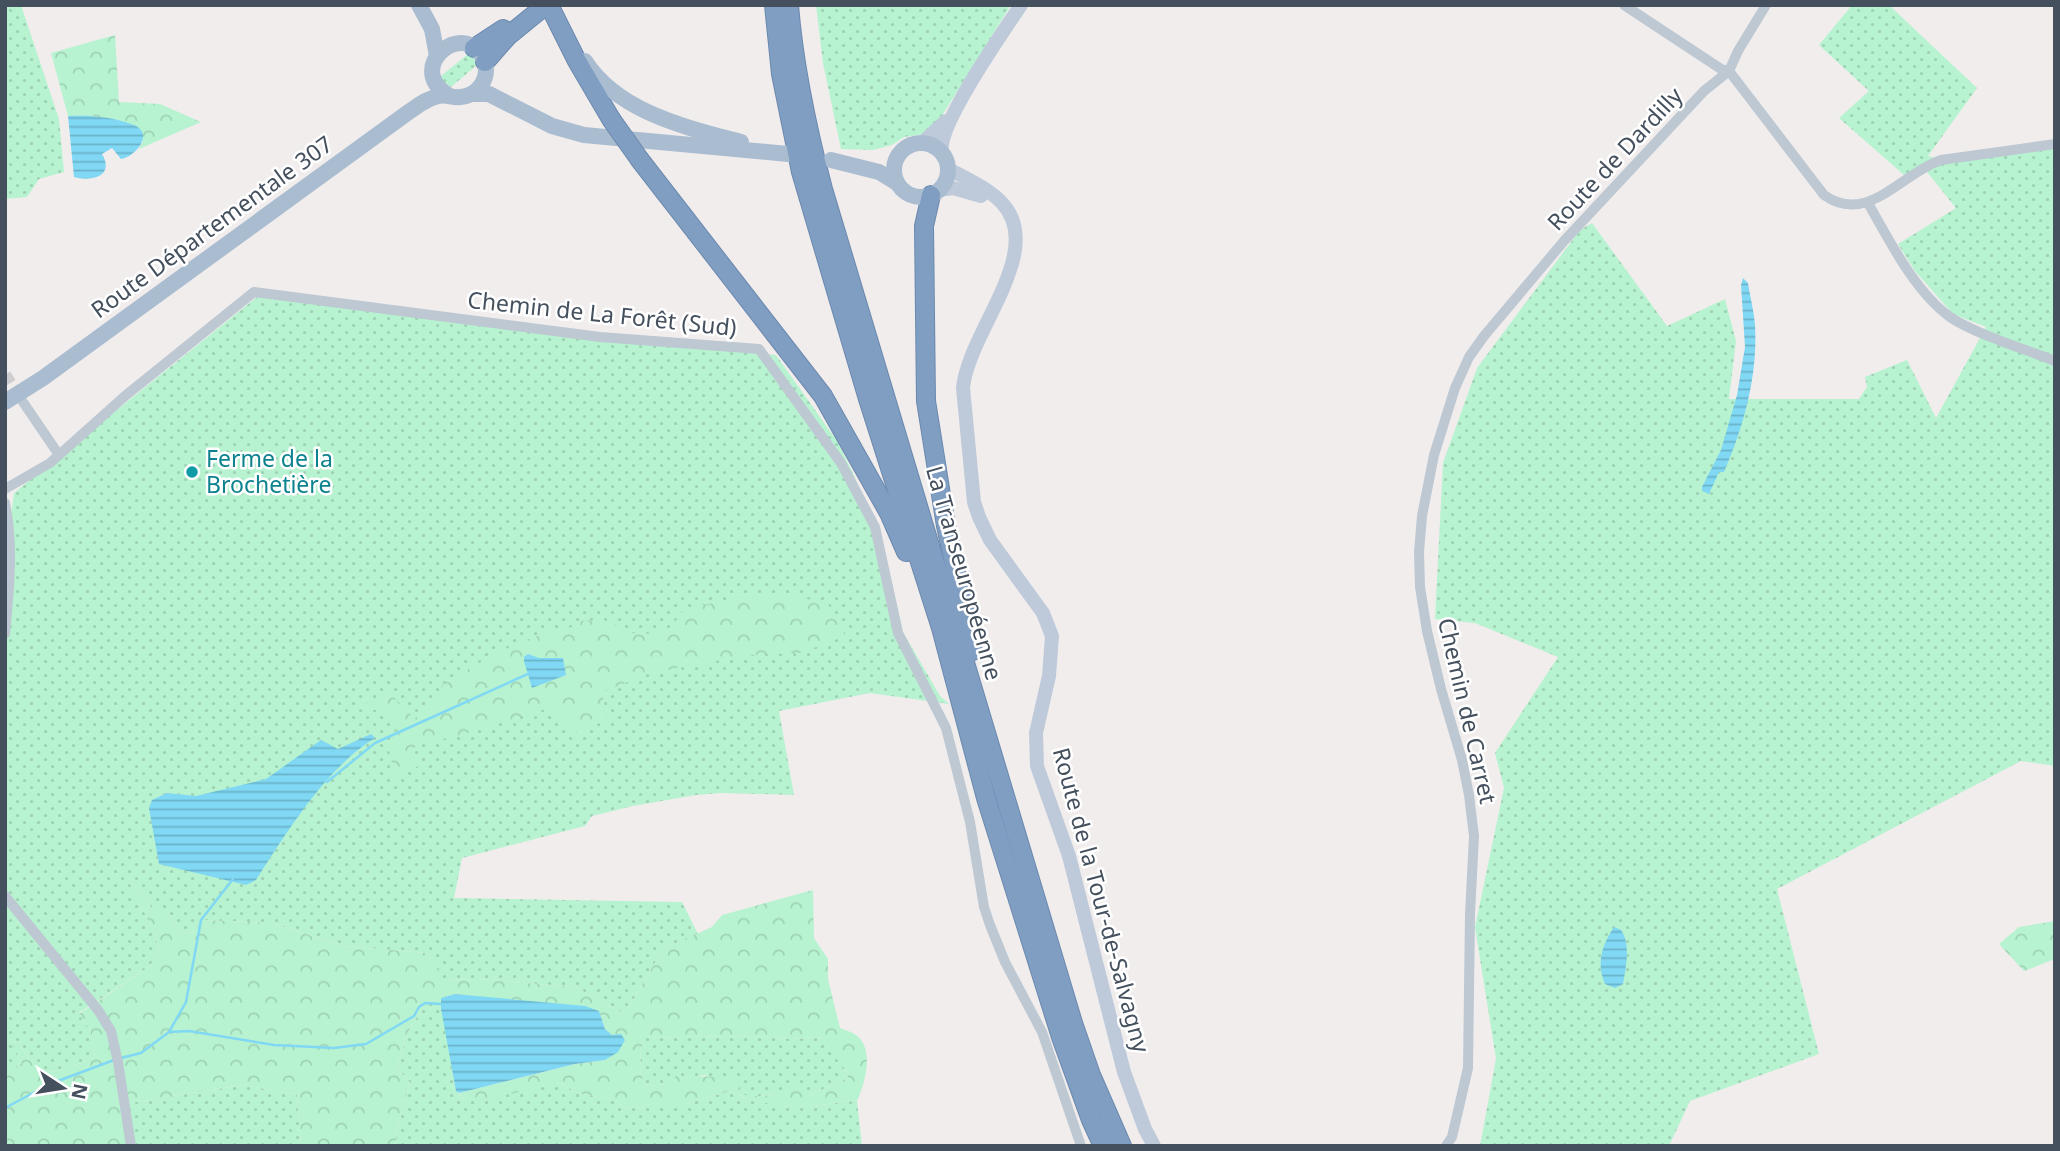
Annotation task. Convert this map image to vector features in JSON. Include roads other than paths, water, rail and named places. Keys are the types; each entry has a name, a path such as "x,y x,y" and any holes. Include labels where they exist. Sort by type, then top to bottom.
{"highway":[{"path":"476,57 496,34 528,5"},
{"path":"476,57 550,5 563,25 577,61 611,120 822,396 889,513 928,607 941,628"},
{"name":"La Transeuropéenne","path":"774,5 781,74 801,172 868,399 941,628 986,798 1045,988 1091,1120 1103,1146"},
{"name":"La Transeuropéenne","path":"789,5 797,76 808,132 1073,1023 1091,1075 1122,1146"},
{"path":"935,192 924,226 926,401 946,526 975,661 972,686"}],"main road":[{"path":"419,5 432,29 436,57 433,75 438,87 448,95 460,97 489,94 552,126 584,135 780,153 705,132 628,103 593,74 563,25"},
{"path":"426,5 439,27 476,57 502,92 524,111"},
{"path":"436,57 445,48 476,57"},
{"path":"472,94 480,87 476,57"},
{"name":"Route Départementale 307","path":"5,391 61,355 422,91 433,75"},
{"name":"Route Départementale 307","path":"5,402 43,378 410,111 436,96 448,95"},
{"path":"922,143 932,146 945,162 943,184 924,197 908,194 897,183 879,172 837,161 884,159 907,147 922,143"},
{"path":"897,183 894,167 901,152"}],"street":[{"path":"945,162 941,147 954,112 1021,5"},
{"path":"1624,5 1721,69 1729,71 1824,195 1841,204 1851,206 1868,203 1928,165 1941,160 2055,144"},
{"name":"Route de Dardilly","path":"1484,336 1564,241 1704,91 1729,71 1766,5"},
{"path":"922,143 954,112"},
{"name":"Route de la Tour-de-Salvagny","path":"945,162 1001,202 1013,221 1016,252 1010,275 973,348 965,372 963,388 974,502 990,540 1043,613 1052,636 1049,676 1035,733 1037,766 1069,856 1124,1072 1154,1146"},
{"path":"935,192 953,188 981,196 997,208 1014,233"},
{"path":"1868,203 1903,265 1942,310 1970,327 2055,361"},
{"name":"Chemin de La Forêt (Sud)","path":"59,455 125,396 254,292 600,337 759,349 841,463 875,527 898,633 946,728 970,822 984,906 990,925 1005,962 1042,1032 1082,1146"},
{"name":"Chemin de Carret","path":"1446,1146 1452,1137 1468,1068 1474,836 1462,760 1427,631 1420,587 1419,552 1422,516 1444,420 1469,357 1484,336"},
{"path":"5,489 59,455 23,402"},
{"path":"5,503 12,555 5,634"},
{"path":"5,896 98,1010 111,1031 131,1146"}],"water":[{"path":"68,116 101,117 134,125 143,134 141,145 132,154 121,159 112,148 102,154 106,168 100,176 88,179 74,177"},
{"path":"1743,278 1748,283 1755,325 1752,381 1731,455 1724,472 1719,472 1709,494 1702,491 1702,487 1721,450 1737,395 1745,347 1741,285"},
{"path":"528,654 539,658 563,658 566,675 532,688 524,661"},
{"path":"371,734 375,738 340,766 309,802 256,880 246,885 159,864 149,808 152,800 167,793 196,796 266,779 321,740 338,749"},
{"path":"1614,927 1621,930 1627,949 1623,984 1615,988 1605,984 1601,969 1604,947"},
{"path":"455,994 585,1006 599,1011 605,1029 612,1035 621,1034 625,1040 618,1052 605,1060 575,1064 459,1093 456,1091 441,1009 441,998"}],"waterway":[{"path":"327,782 375,743 530,673"},
{"path":"169,1032 186,1002 201,920 233,879"},
{"path":"121,1058 141,1053 169,1032 189,1031 274,1045 334,1048 366,1044 414,1016 425,1003 440,1004"},
{"path":"5,1108 50,1084 114,1060"}],"tunnel":[{"path":"6,374 20,397"}],"place":[{"name":"Ferme de la Brochetière","path":"192,472"}]}
